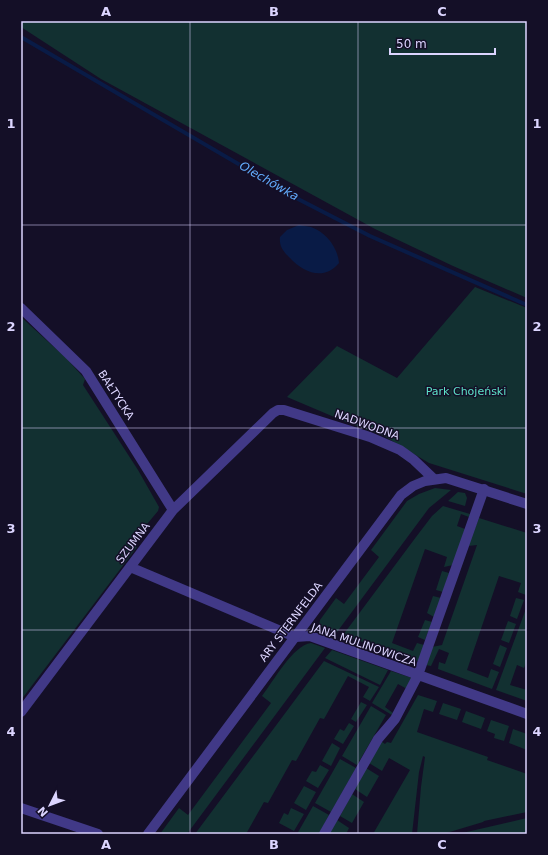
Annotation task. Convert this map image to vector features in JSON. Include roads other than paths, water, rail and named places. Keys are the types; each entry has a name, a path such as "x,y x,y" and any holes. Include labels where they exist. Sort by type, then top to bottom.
{"street":[{"name":"BAŁTYCKA","path":"21,308 86,371 173,510"},
{"name":"SZUMNA","path":"21,712 173,510 269,416 278,410 284,410"},
{"name":"NADWODNA","path":"284,410 370,437 400,450 414,460 434,479"},
{"name":"ARY STERNFELDA","path":"148,834 401,495 413,486 425,481 446,478 527,504"},
{"path":"324,834 378,739 395,718 418,676 484,489"},
{"name":"JANA MULINOWICZA","path":"130,567 295,636 310,636 527,714"},
{"path":"21,808 98,834"}],"water":[{"path":"299,225 316,229 322,233 334,246 339,263 333,269 321,273 308,271 301,268 285,253 281,246 280,237 287,230"}],"waterway":[{"name":"Olechówka","path":"21,37 300,200 370,236 527,305"}],"park label":[{"name":"Park Chojeński","path":"466,391"}]}
